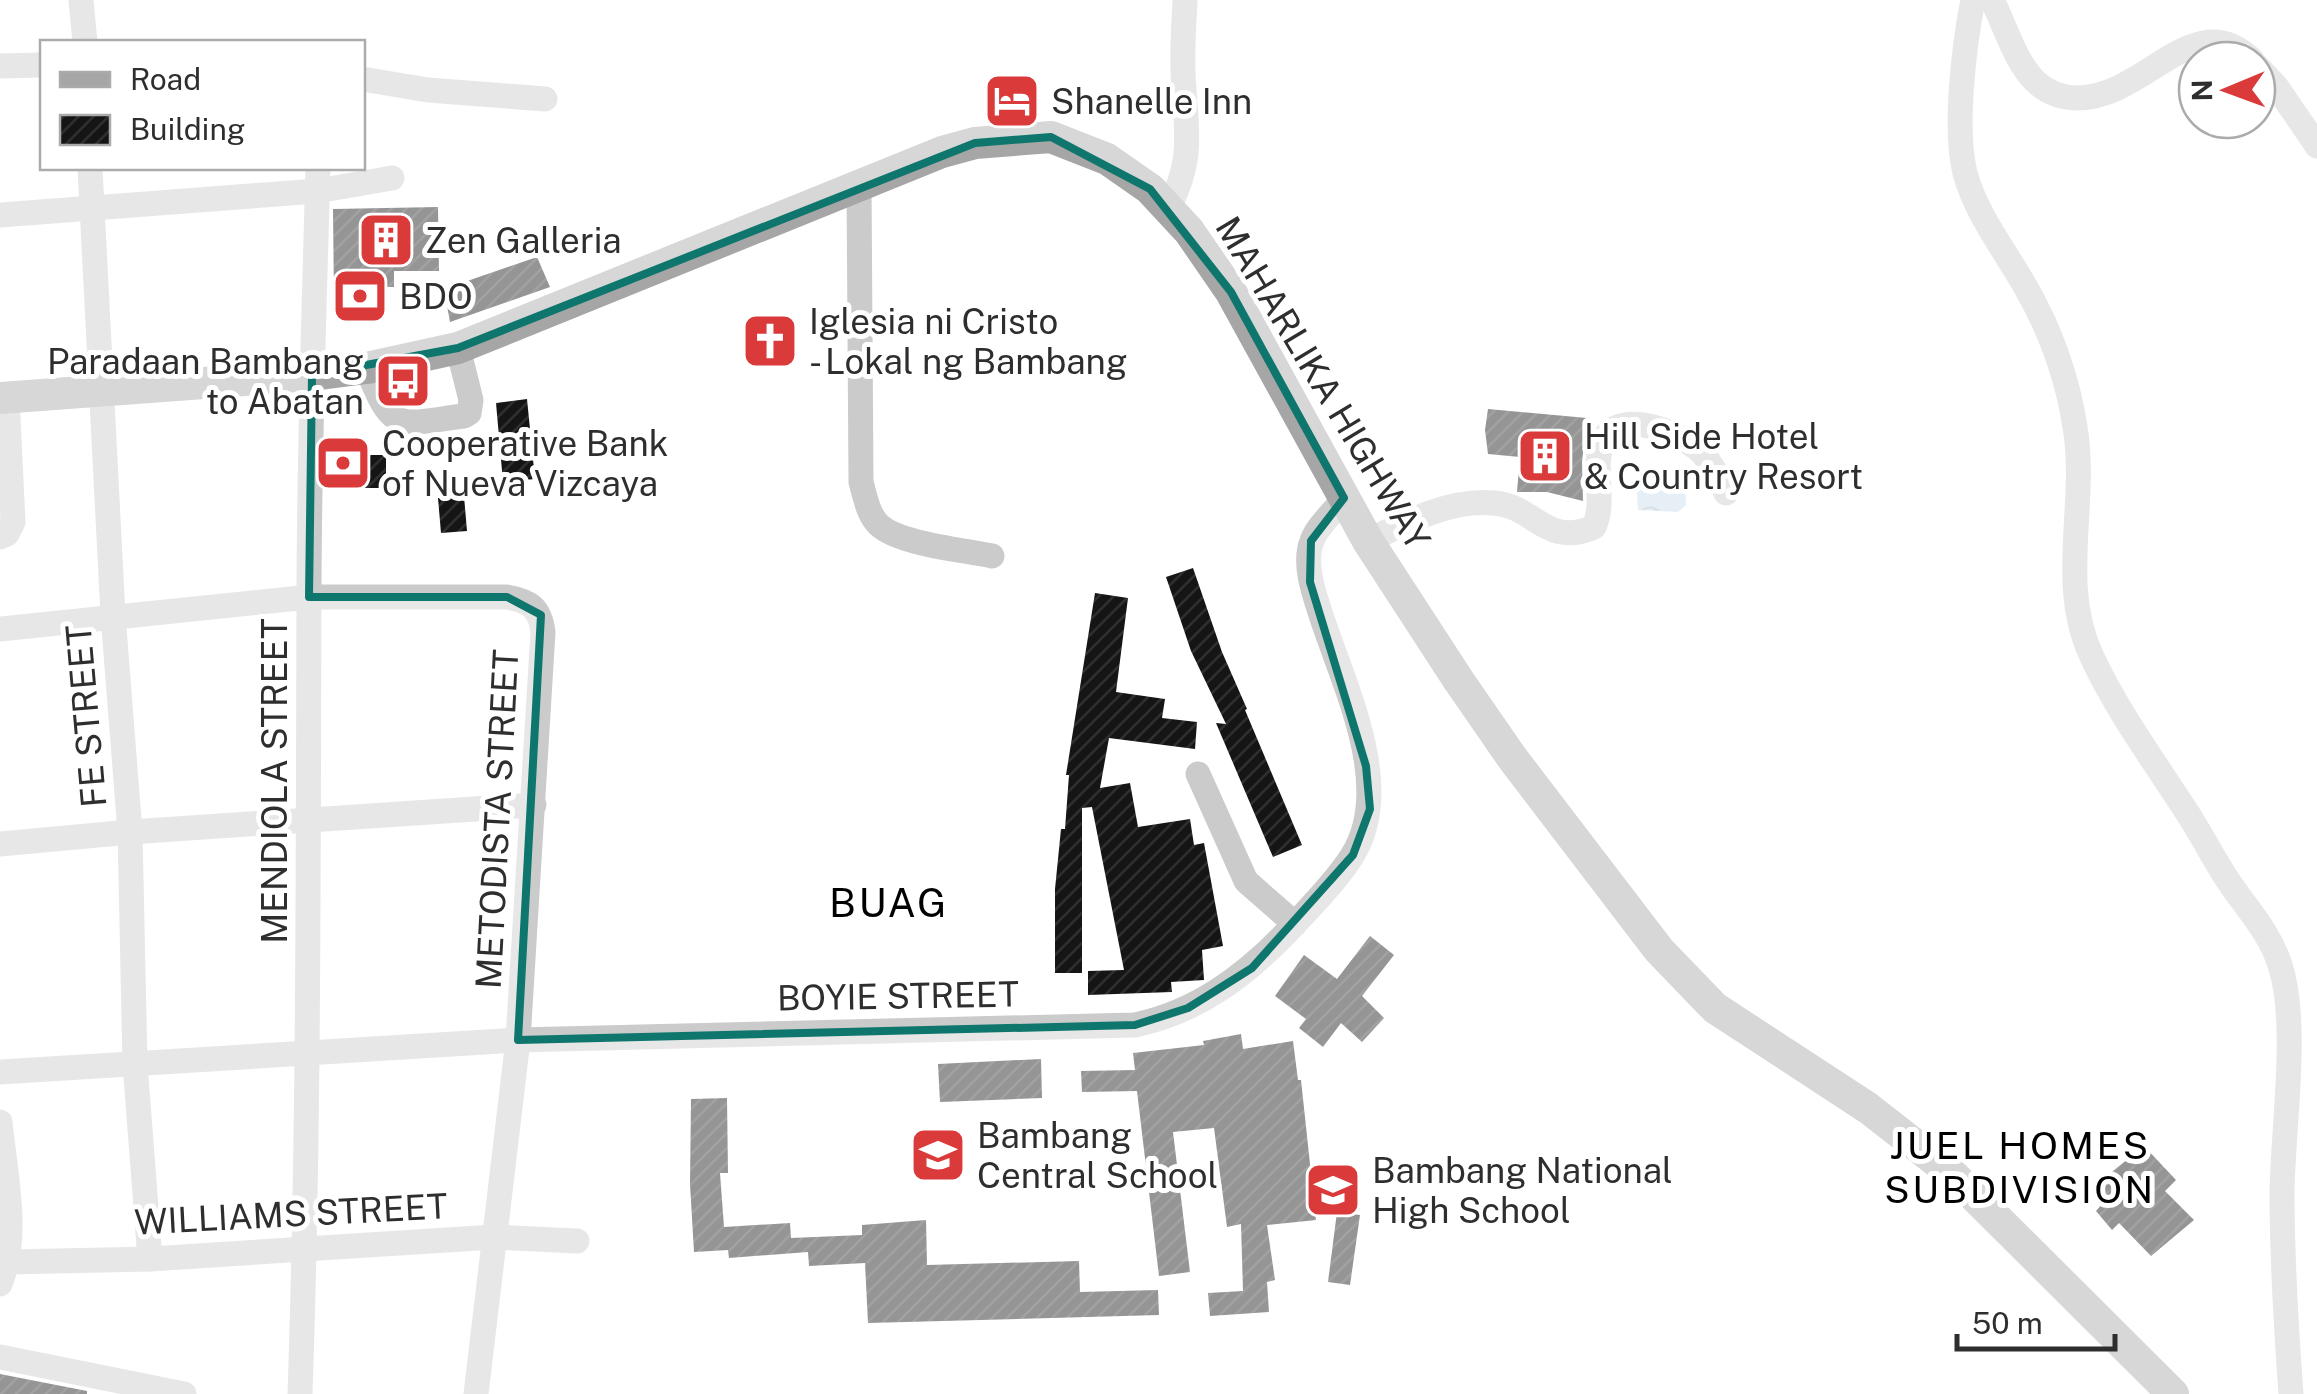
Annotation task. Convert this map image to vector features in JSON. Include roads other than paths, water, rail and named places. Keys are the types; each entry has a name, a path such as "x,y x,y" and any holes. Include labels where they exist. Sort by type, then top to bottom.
{"main road":[{"name":"MAHARLIKA HIGHWAY","path":"4,398 367,368 458,348 902,165 976,143 1051,137 1107,160 1150,189 1189,231 1231,292 1368,541 1513,759 1658,950 1716,1008 1868,1108 1950,1172 2173,1394"}],"street":[{"path":"82,0 84,40"},
{"path":"1168,208 1180,186 1188,157 1183,72 1185,0"},
{"path":"1973,0 1964,66 1965,173 1994,237 2052,338 2066,378 2076,431 2080,492 2074,591 2083,638 2148,754 2226,879 2253,913 2280,964 2287,1014 2282,1190 2291,1394"},
{"path":"1992,0 2026,70 2047,91 2066,98 2119,90 2177,56"},
{"path":"0,66 40,66"},
{"path":"365,80 545,100"},
{"path":"2277,87 2317,146"},
{"name":"FE STREET","path":"90,170 113,616 130,832 134,1064 150,1259"},
{"path":"0,215 92,208 317,180 392,178"},
{"name":"MENDIOLA STREET","path":"300,1394 317,180"},
{"path":"859,184 861,482 868,506 878,525 898,536 992,556"},
{"path":"367,368 380,403 394,420 406,423 464,416 469,413 472,400 458,348"},
{"path":"0,537 7,534 12,522 4,398"},
{"path":"1368,541 1450,508 1494,502 1529,516 1551,531 1568,534 1594,527 1599,517 1601,445 1607,432 1624,425 1662,428 1681,438 1700,451 1726,493"},
{"name":"BOYIE STREET","path":"0,1072 518,1040 1135,1025 1165,1018 1217,992 1252,968 1354,855 1370,809 1354,705 1310,582 1311,541 1344,498"},
{"name":"METODISTA STREET","path":"0,629 309,598 507,597 520,599 541,615 534,805 518,1040 476,1394"},
{"path":"1198,774 1246,882 1294,924"},
{"path":"0,844 534,805"},
{"path":"0,1122 10,1222 4,1273"},
{"name":"WILLIAMS STREET","path":"4,1273 305,1248 494,1238 576,1241"},
{"path":"0,1357 184,1394"}],"water":[{"path":"1676,480 1685,488 1686,505 1678,512 1638,510 1636,481"}],"place":[{"name":"Shanelle Inn","path":"1012,101"},
{"name":"Zen Galleria","path":"386,240"},
{"name":"BDO","path":"360,296"},
{"name":"Iglesia ni Cristo - Lokal ng Bambang","path":"770,341"},
{"name":"Paradaan Bambang to Abatan","path":"403,381"},
{"name":"Hill Side Hotel & Country Resort","path":"1545,456"},
{"name":"Cooperative Bank of Nueva Vizcaya","path":"343,463"},
{"name":"Bambang Central School","path":"938,1155"},
{"name":"Bambang National High School","path":"1333,1190"}],"district":[{"name":"BUAG","path":"889,902"},
{"name":"JUEL HOMES SUBDIVISION","path":"2020,1167"}]}
